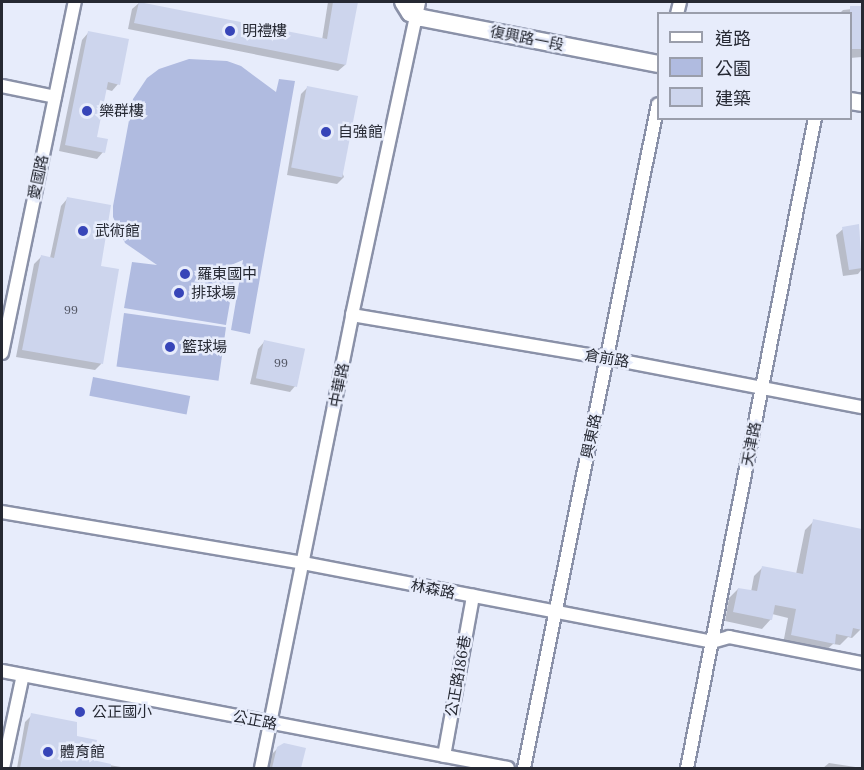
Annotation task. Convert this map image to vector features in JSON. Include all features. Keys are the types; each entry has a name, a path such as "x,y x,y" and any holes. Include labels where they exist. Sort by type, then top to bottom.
{"main road":[{"path":"403,2 417,9"},
{"name":"復興路一段","path":"417,9 657,64"}],"street":[{"name":"愛國路","path":"2,353 75,2"},
{"name":"中華路","path":"261,768 352,315 417,9"},
{"path":"2,86 55,97"},
{"name":"興東路","path":"524,768 657,109"},
{"name":"天津路","path":"687,768 815,120"},
{"name":"倉前路","path":"352,315 607,358 862,407"},
{"name":"林森路","path":"2,512 303,563 712,642 729,638 862,663"},
{"name":"公正路186巷","path":"444,756 473,596"},
{"name":"公正路","path":"2,671 508,768"},
{"path":"3,768 23,675"}],"green space":[{"path":"189,59 227,61 241,66 276,92 279,79 295,81 250,334 231,330 243,260 224,268 200,273 234,279 226,325 124,308 132,262 157,265 125,243 113,217 113,206 133,99 147,78 159,69"},
{"name":"籃球場","path":"124,313 226,327 218,381 116,366"},
{"path":"93,377 190,396 187,415 89,396"}],"building":[{"name":"明禮樓","path":"139,2 327,39 333,2 358,2 346,65 134,23"},
{"path":"850,6 862,6 862,49 852,49"},
{"name":"樂群樓","path":"88,31 129,39 120,85 108,82 97,137 108,139 105,153 65,145"},
{"name":"自強館","path":"307,86 358,96 342,177 291,167"},
{"path":"67,197 111,205 101,266 119,269 103,364 22,350 41,255 54,258"},
{"path":"859,224 862,268 849,270 842,227"},
{"path":"264,340 305,349 297,387 256,378"},
{"path":"813,519 862,529 862,630 853,628 851,637 836,634 835,644 791,635 796,609 775,605 772,620 733,612 738,588 757,591 762,566 803,574"},
{"name":"體育館","path":"31,713 77,722 77,736 97,740 93,760 111,764 111,768 20,768"},
{"path":"284,743 306,748 301,768 272,768 277,747"}],"place":[{"name":"明禮樓","path":"230,31"},
{"name":"樂群樓","path":"87,111"},
{"name":"自強館","path":"326,132"},
{"name":"武術館","path":"83,231"},
{"name":"羅東國中","path":"185,274"},
{"name":"排球場","path":"179,293"},
{"name":"籃球場","path":"170,347"},
{"name":"公正國小","path":"80,712"},
{"name":"體育館","path":"48,752"}]}
